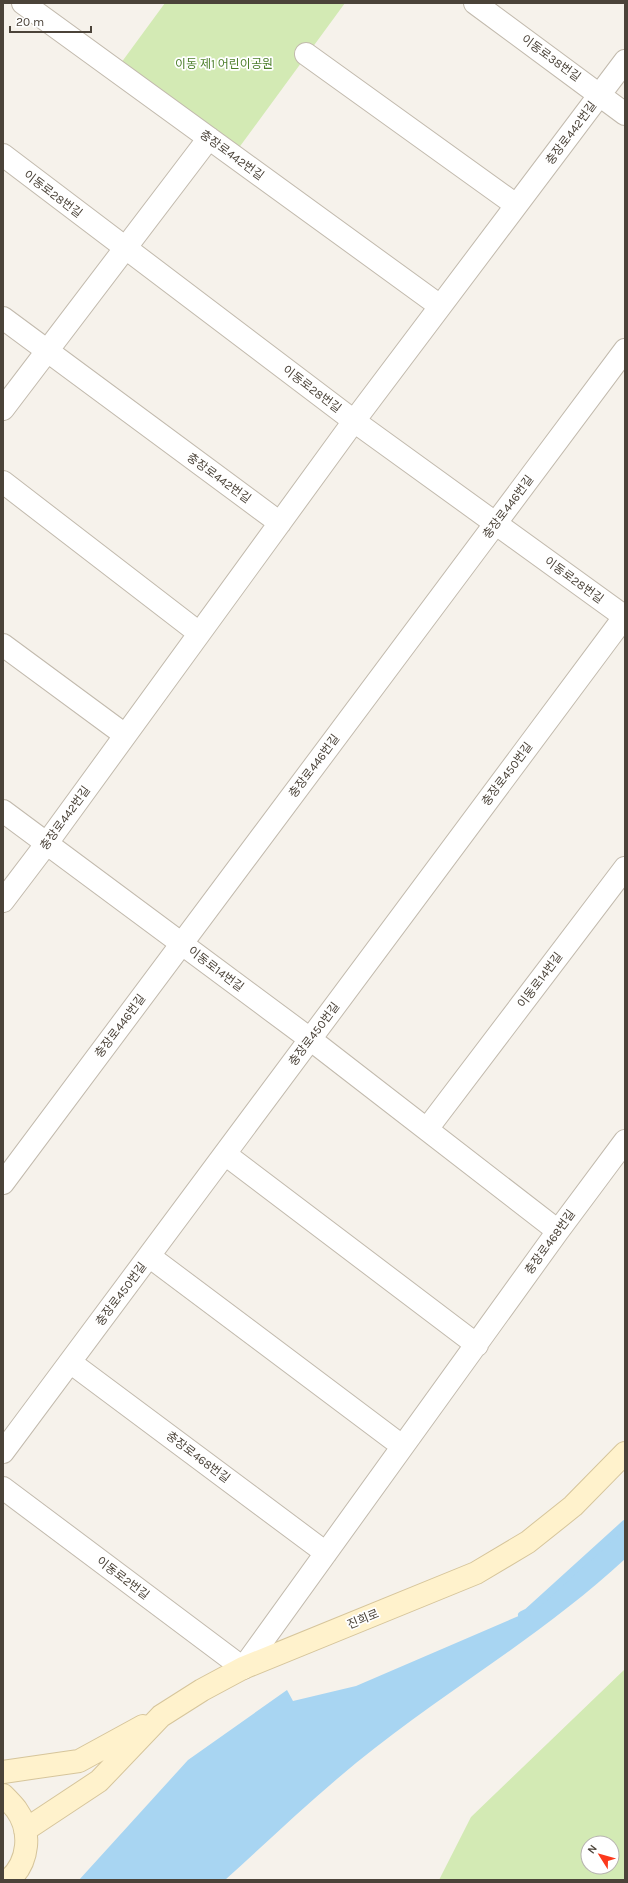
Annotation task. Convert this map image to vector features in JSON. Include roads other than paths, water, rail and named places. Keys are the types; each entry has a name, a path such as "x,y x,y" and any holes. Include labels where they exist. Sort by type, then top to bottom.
{"main road":[{"name":"진희로","path":"25,1830 99,1781 162,1716 202,1690 243,1668 476,1573 528,1542 573,1506 625,1453"},
{"path":"3,1772 79,1761 162,1716"},
{"path":"3,1795 16,1810 25,1830 26,1851 19,1877"}],"street":[{"name":"충장로442번길","path":"23,3 440,306"},
{"name":"이동로38번길","path":"475,3 600,94 625,114"},
{"path":"306,54 516,205"},
{"name":"충장로442번길","path":"3,900 47,843 354,421 625,61"},
{"path":"3,410 209,138"},
{"name":"이동로28번길","path":"3,156 354,421 625,616"},
{"name":"충장로442번길","path":"3,318 280,523"},
{"name":"충장로446번길","path":"3,1183 625,350"},
{"path":"3,482 199,633"},
{"name":"충장로450번길","path":"3,1452 625,616"},
{"path":"3,645 125,735"},
{"name":"이동로14번길","path":"3,810 310,1039 558,1231"},
{"name":"이동로14번길","path":"427,1129 625,868"},
{"name":"충장로468번길","path":"243,1668 402,1446 625,1141"},
{"path":"225,1154 476,1344"},
{"path":"149,1256 402,1446"},
{"name":"충장로468번길","path":"70,1362 326,1553"},
{"name":"이동로2번길","path":"3,1488 243,1668"}],"water":[{"path":"625,1524 625,1559 593,1587 526,1639 423,1712 356,1763 306,1806 225,1880 79,1880 188,1760 287,1690 293,1701 356,1686 528,1612"}],"waterway":[{"path":"522,1615 528,1612 625,1524"}],"park label":[{"name":"이동 제1 어린이공원","path":"224,64"}]}
